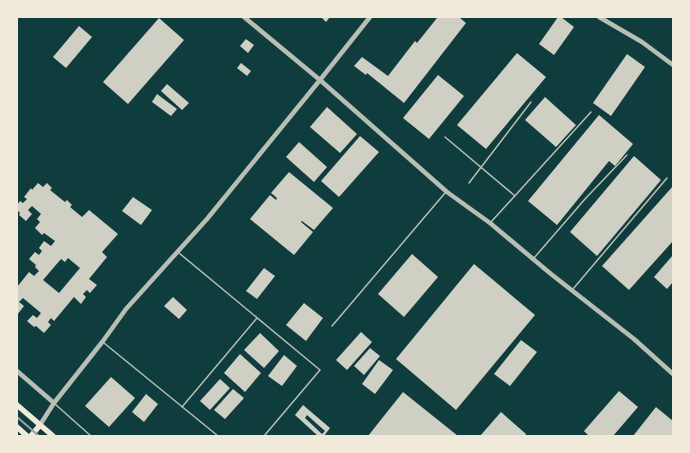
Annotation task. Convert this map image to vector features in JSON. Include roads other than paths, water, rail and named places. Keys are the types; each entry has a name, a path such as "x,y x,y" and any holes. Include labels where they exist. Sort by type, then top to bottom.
{"main road":[{"path":"17,405 53,436"},
{"path":"31,436 40,425"},
{"path":"17,427 27,436"}],"street":[{"path":"244,17 320,80 447,192 490,223 634,339 673,374"},
{"path":"40,425 54,403 126,309 207,219 370,17"},
{"path":"599,17 642,42 673,65"},
{"path":"17,371 54,403"}],"lane":[{"path":"469,183 480,166 531,102"},
{"path":"490,223 591,112"},
{"path":"445,137 515,196"},
{"path":"533,259 585,199 627,155"},
{"path":"572,290 668,178"},
{"path":"332,326 447,192"},
{"path":"177,251 320,370 264,436"},
{"path":"182,407 257,318"},
{"path":"103,341 218,436"},
{"path":"54,403 91,436"}],"railway":[{"path":"17,417 39,436"}]}
